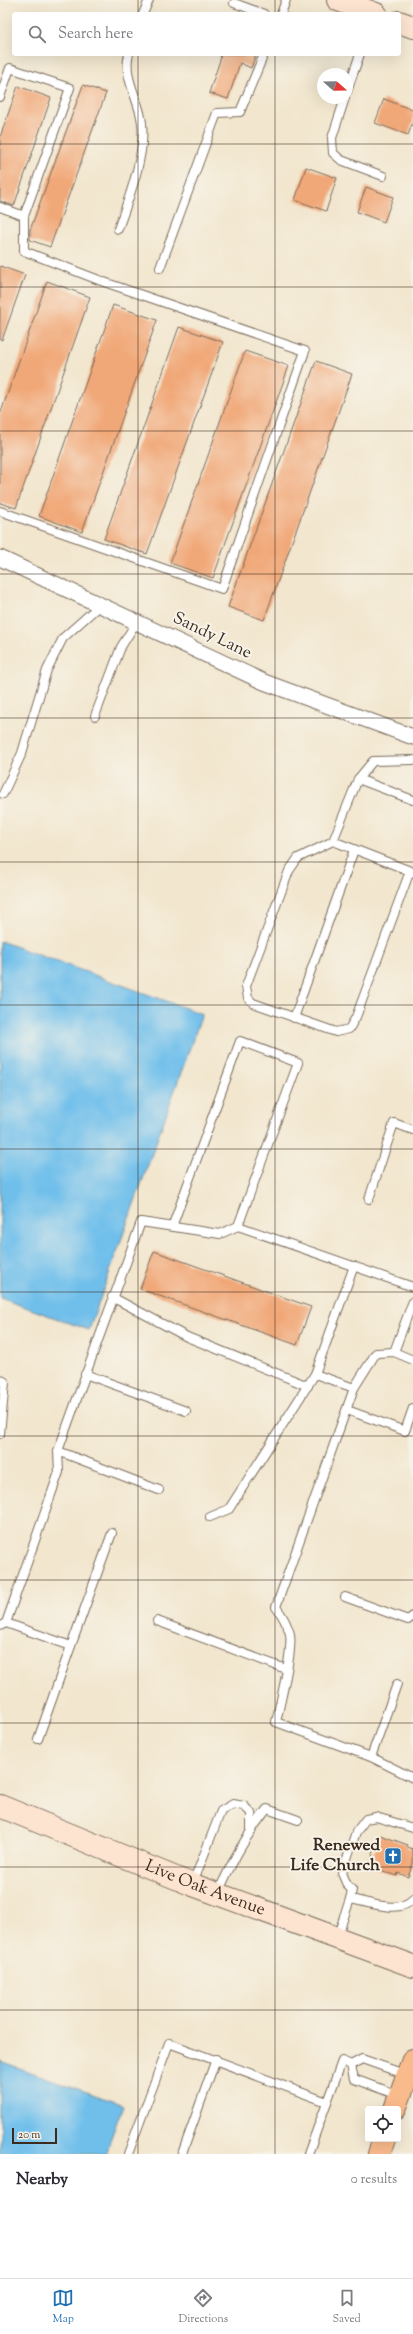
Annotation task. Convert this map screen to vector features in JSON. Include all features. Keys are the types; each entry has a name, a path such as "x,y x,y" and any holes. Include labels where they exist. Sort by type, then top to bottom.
{"main road":[{"path":"398,2102 410,2067"},
{"path":"378,2154 383,2142"}],"street":[{"path":"338,0 370,12"},
{"path":"401,23 413,27"},
{"name":"Sandy Lane","path":"0,558 101,604 264,682 413,737"},
{"name":"Live Oak Avenue","path":"0,1806 193,1885 413,1966"}],"lane":[{"path":"144,12 149,0"},
{"path":"282,12 286,0"},
{"path":"234,3 259,12"},
{"path":"118,229 130,195 141,147 141,118 127,67 129,56"},
{"path":"160,268 217,113 240,112 263,56"},
{"path":"353,74 359,56"},
{"path":"0,97 10,68 70,88 24,216 24,251 104,282 305,351 222,589 0,511"},
{"path":"342,104 332,138 333,153 341,160 383,176"},
{"path":"0,207 24,216"},
{"path":"3,794 22,753 47,670 63,638 101,604"},
{"path":"95,716 121,647 137,621"},
{"path":"333,842 412,872 356,1017 349,1029 336,1032 253,1003 248,998 246,986 289,871 298,858 333,842 358,779 373,761 413,760"},
{"path":"358,779 413,800"},
{"path":"294,1018 354,850"},
{"path":"172,1226 240,1041 298,1063 238,1226"},
{"path":"369,1200 394,1124 413,1130"},
{"path":"71,1646 3,1625 59,1472 58,1451 112,1296 140,1222 220,1234 238,1226 413,1287"},
{"path":"210,1517 229,1509 315,1374 354,1266"},
{"path":"112,1296 187,1337 308,1386"},
{"path":"394,1352 413,1301"},
{"path":"413,1360 394,1352 376,1353 354,1388 276,1607 285,1618 290,1636 286,1669 276,1722 371,1757 413,1778"},
{"path":"85,1374 186,1411"},
{"path":"315,1374 354,1388"},
{"path":"0,1379 5,1382 0,1434"},
{"path":"346,1410 405,1431 413,1408"},
{"path":"58,1451 159,1490"},
{"path":"38,1739 112,1533"},
{"path":"345,1597 408,1620 413,1616"},
{"path":"157,1621 286,1669"},
{"path":"371,1757 397,1684"},
{"path":"193,1885 221,1811 233,1804 244,1806 250,1813 251,1828"},
{"path":"218,1894 231,1863 251,1828 267,1809 298,1820"},
{"path":"337,1938 352,1890 347,1885 342,1873 356,1832 366,1819 376,1817 413,1828"},
{"path":"350,1899 382,1906 401,1906 410,1903 413,1899"},
{"path":"128,2154 169,2042 327,2102"},
{"path":"182,2154 216,2059"},
{"path":"350,2065 362,2059 410,2067"},
{"path":"308,2154 342,2061 350,2065 354,2079 398,2102"}],"water":[{"path":"0,941 202,1014 89,1330 0,1298"},
{"path":"0,2061 123,2105 105,2154 0,2154"}],"building":[{"path":"220,56 255,56 251,68 240,63 228,99 209,93 221,57"},
{"path":"83,85 106,93 50,247 30,240 30,230"},
{"path":"18,86 51,98 14,206 0,201 0,137"},
{"path":"384,99 413,110 413,122 408,135 375,123"},
{"path":"306,167 337,178 326,211 295,200"},
{"path":"366,187 393,197 384,222 357,212"},
{"path":"0,266 25,275 2,340 0,339"},
{"path":"47,281 90,297 16,508 0,503 0,415"},
{"path":"113,305 157,320 82,532 39,516"},
{"path":"179,327 223,342 147,554 104,539"},
{"path":"245,351 289,366 213,578 170,563"},
{"path":"316,361 352,374 264,620 228,607"},
{"path":"154,1251 311,1307 297,1345 140,1289"},
{"name":"Renewed Life Church","path":"380,1835 408,1845 407,1847 413,1849 413,1863 408,1877 398,1873 397,1876 369,1866"}],"place":[{"name":"Renewed Life Church","path":"393,1856"}]}
